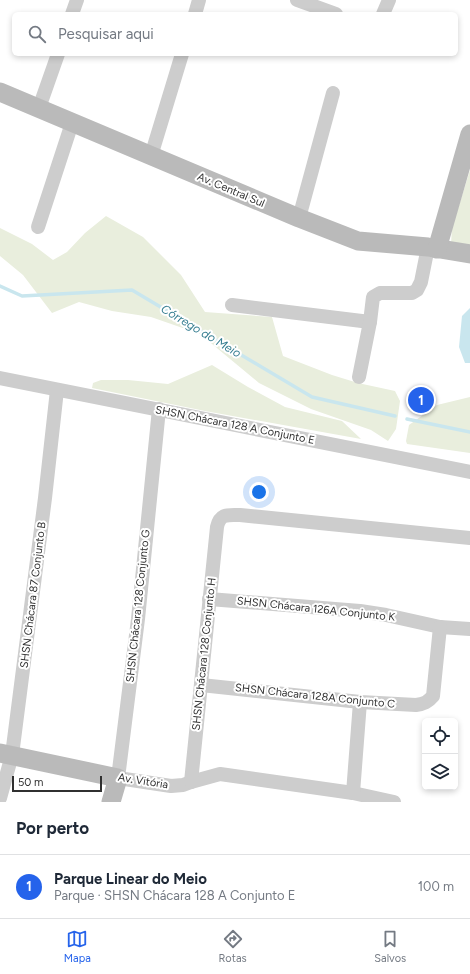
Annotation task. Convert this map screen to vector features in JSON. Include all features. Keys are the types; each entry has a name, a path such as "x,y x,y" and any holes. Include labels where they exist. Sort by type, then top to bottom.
{"street":[{"path":"73,12 77,0"},
{"path":"196,12 199,0"},
{"path":"297,0 330,12"},
{"path":"384,12 388,0"},
{"path":"39,108 57,56"},
{"path":"151,156 181,56"},
{"name":"Av. Central Sul","path":"0,92 299,218 358,241 432,248 470,254"},
{"path":"299,218 332,93"},
{"path":"38,228 72,123"},
{"path":"359,377 370,322 373,297 376,294 412,293 417,290 421,282 470,134"},
{"path":"232,305 370,322"},
{"name":"SHSN Chácara 128 A Conjunto E","path":"0,378 470,472"},
{"name":"SHSN Chácara 87 Conjunto B","path":"0,798 46,498 57,390"},
{"name":"SHSN Chácara 128 Conjunto G","path":"111,802 118,778 138,619 159,409"},
{"name":"SHSN Chácara 128 Conjunto H","path":"191,782 217,527 222,517 228,515 240,516 470,538"},
{"name":"SHSN Chácara 126A Conjunto K","path":"209,599 360,611 386,614 440,627 470,629"},
{"name":"SHSN Chácara 128A Conjunto C","path":"202,685 360,702 416,705 428,702 433,696 440,627"},
{"path":"353,793 360,702"},
{"name":"Av. Vitória","path":"6,754 118,778 171,786 183,785 220,774 353,793 394,802"}],"green space":[{"path":"470,170 470,249 451,244 452,228"},
{"path":"106,216 143,237 181,275 205,312 272,317 283,356 332,375 358,383 395,391 400,401 396,429 388,441 371,430 311,409 259,383 200,334 151,317 112,311 79,302 52,313 23,275 0,256 0,228 32,244 53,260 67,252 85,233"},
{"path":"212,365 285,407 342,421 361,439 205,411 92,388 93,383 101,380 128,380 168,384"},
{"path":"470,397 470,453 407,444 406,441 409,425 437,405"}],"water":[{"path":"470,308 470,363 465,363 459,347 462,316"}],"waterway":[{"name":"Córrego do Meio","path":"0,286 22,296 132,290 312,397 395,416"},
{"name":"Córrego do Meio","path":"407,419 470,432"}],"place":[{"name":"Parque Linear do Meio","path":"421,400"}]}
